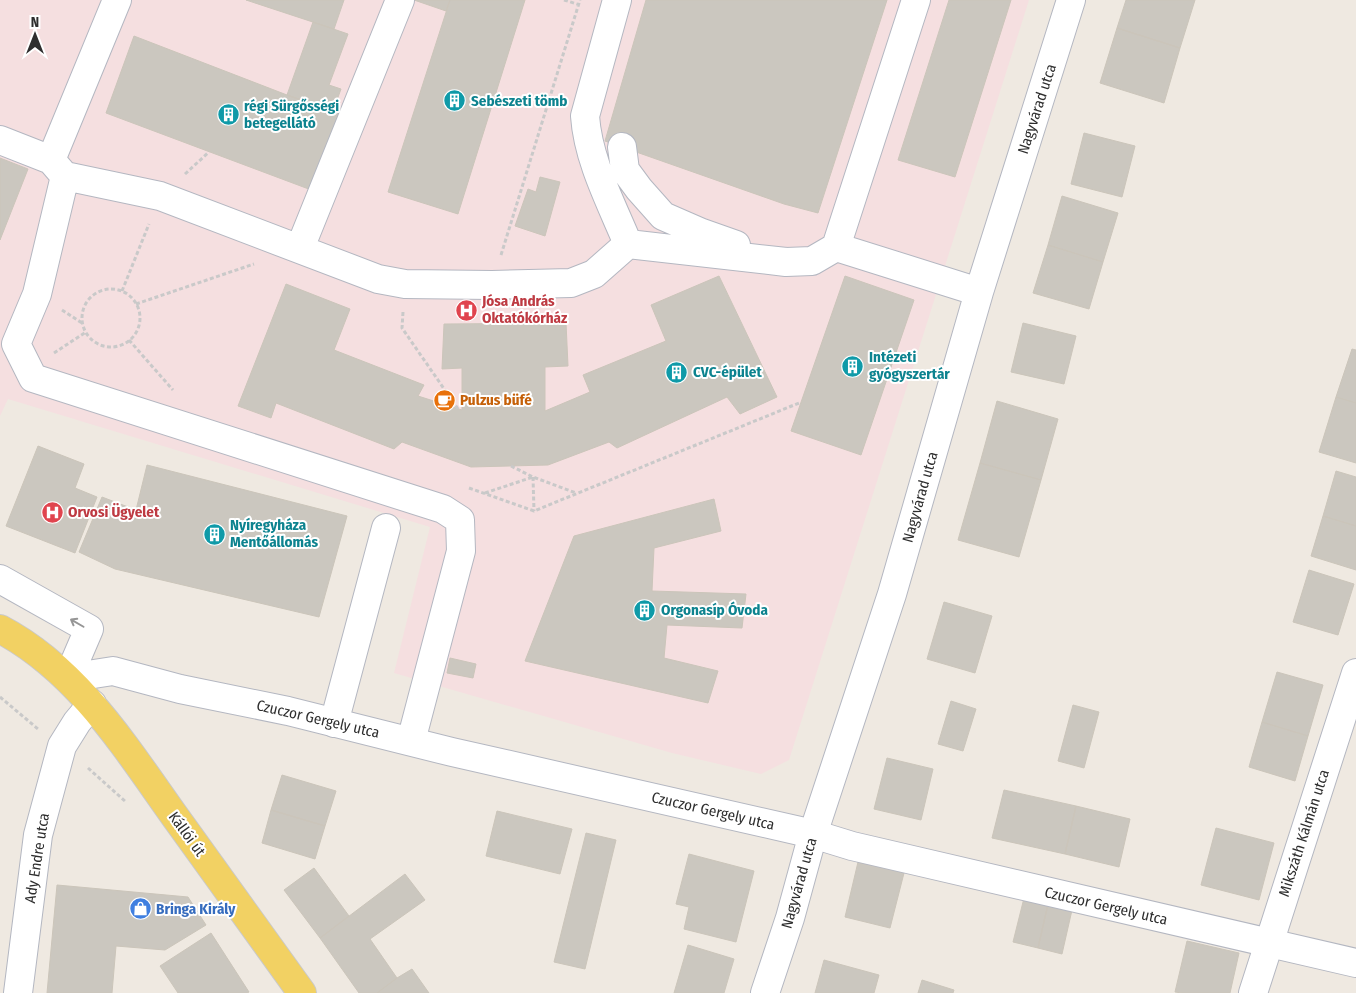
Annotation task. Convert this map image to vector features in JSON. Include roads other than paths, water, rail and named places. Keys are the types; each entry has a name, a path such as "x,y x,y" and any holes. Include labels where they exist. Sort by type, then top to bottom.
{"main road":[{"name":"Kállói út","path":"0,629 35,651 68,678 92,704 302,993"}],"street":[{"path":"117,0 58,168 37,294 13,338 33,378 443,509 460,520 461,551 411,742"},
{"path":"300,248 400,0"},
{"path":"617,0 585,116 586,134 598,170 628,244"},
{"path":"0,140 58,168 160,196 300,248 378,280 405,284 492,285 571,283 594,274 628,244 776,261 812,261 836,247 916,0"},
{"name":"Nagyvárad utca","path":"765,993 790,918 813,834 892,594 979,292 1071,0"},
{"path":"622,147 625,170 639,190 663,216 776,261"},
{"path":"836,247 979,292"},
{"path":"334,723 386,528"},
{"path":"0,579 89,630 68,678"},
{"name":"Czuczor Gergely utca","path":"68,678 113,671 180,689 288,711 411,742 813,834 852,846 1356,963"},
{"name":"Mikszáth Kálmán utca","path":"1253,993 1356,673"},
{"name":"Ady Endre utca","path":"18,993 38,835 62,746 77,722 92,704"}],"place":[{"name":"Sebészeti tömb","path":"455,101"},
{"name":"régi Sürgősségi betegellátó","path":"228,115"},
{"name":"Jósa András Oktatókórház","path":"466,310"},
{"name":"Intézeti gyógyszertár","path":"853,366"},
{"name":"CVC-épület","path":"677,372"},
{"name":"Pulzus büfé","path":"444,400"},
{"name":"Orvosi Ügyelet","path":"52,512"},
{"name":"Nyíregyháza Mentőállomás","path":"214,534"},
{"name":"Orgonasíp Óvoda","path":"645,610"},
{"name":"Bringa Király","path":"140,909"}]}
